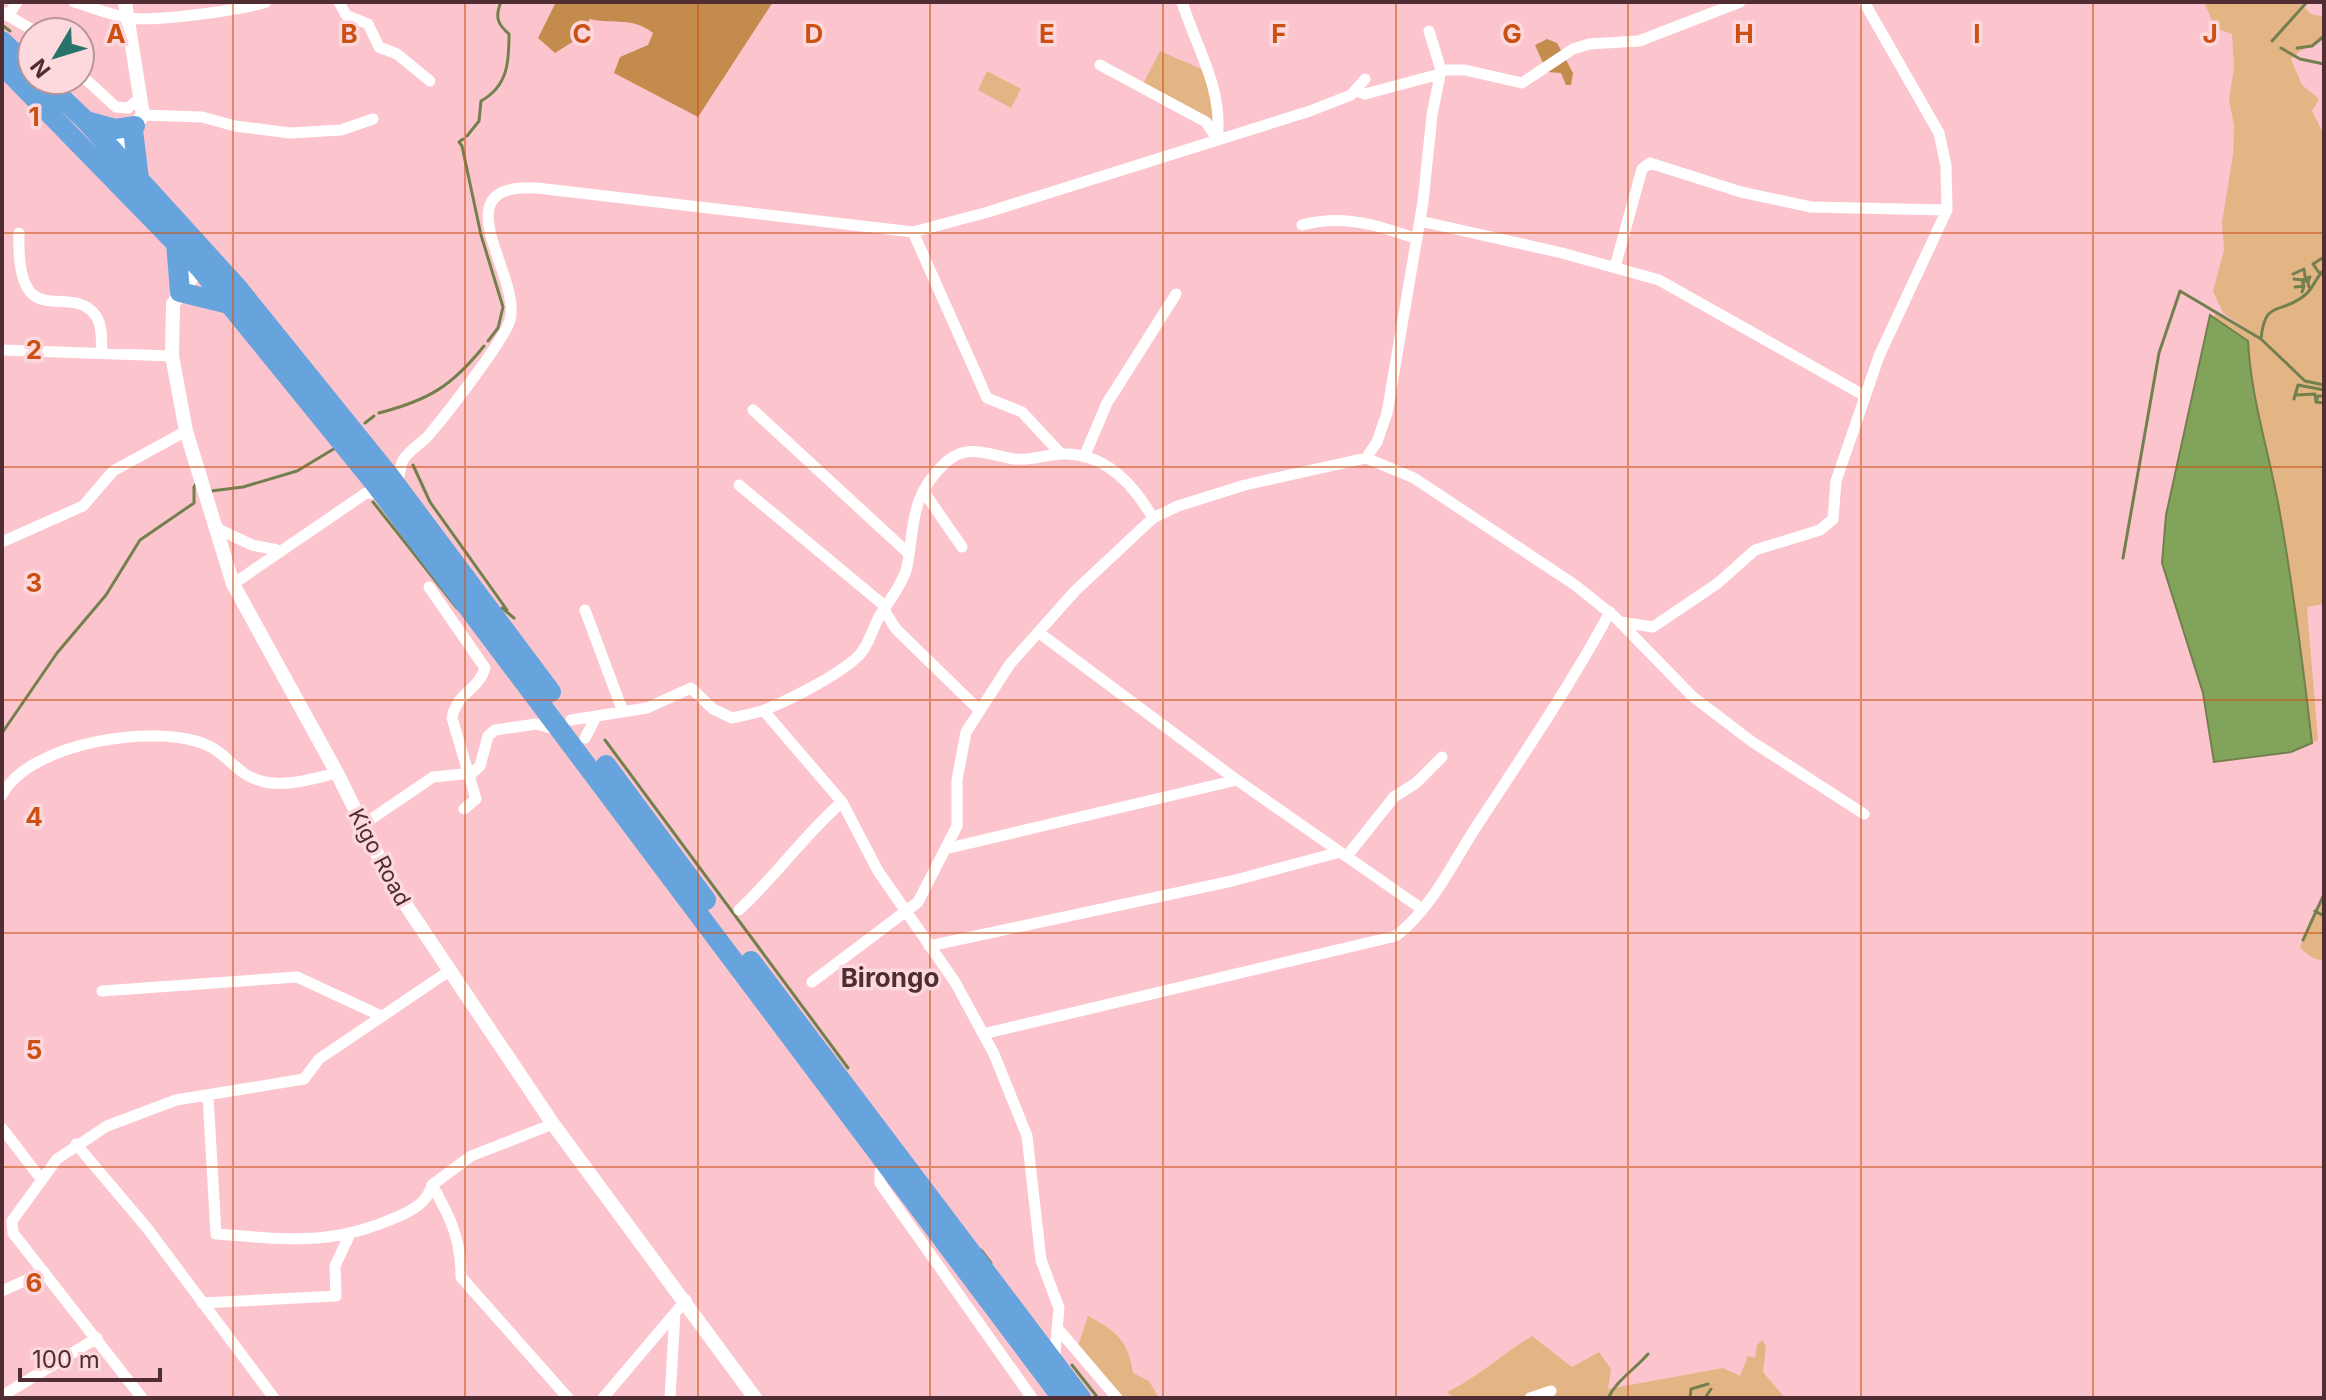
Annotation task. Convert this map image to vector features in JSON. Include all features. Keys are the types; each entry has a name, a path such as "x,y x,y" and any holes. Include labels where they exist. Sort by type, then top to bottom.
{"highway":[{"path":"2,65 108,160 176,243 204,261 231,305 378,481 538,698 567,726 585,738 1081,1398"},
{"path":"60,96 86,121 108,160 139,179 567,726 885,1165 1062,1398"},
{"path":"86,121 115,129 137,124 139,179"},
{"path":"176,243 180,292 231,305"}],"street":[{"path":"5,14 17,2"},
{"path":"74,2 127,18 150,19 246,8 266,2"},
{"path":"108,160 137,124 140,98 125,2"},
{"path":"339,2 346,15 368,24 379,47 397,54 430,81"},
{"path":"1182,2 1213,87 1218,110 1217,139"},
{"path":"1357,91 1365,94 1441,72 1465,70 1522,83 1573,49 1589,44 1639,41 1740,2"},
{"path":"1621,622 1653,627 1718,583 1755,550 1831,523 1836,481 1879,356 1947,210 1946,166 1939,133 1864,2"},
{"path":"1366,458 1377,442 1387,413 1420,221 1441,72 1429,31"},
{"path":"1100,65 1206,122 1217,139"},
{"path":"233,584 378,481 428,436 508,326 511,303 487,217 496,196 506,190 537,188 913,232 1310,111 1357,91 1365,79"},
{"path":"96,89 137,124 202,117 235,126 290,133 341,130 373,119"},
{"path":"116,107 128,108 140,98"},
{"path":"1615,267 1642,169 1650,163 1741,192 1811,207 1947,210"},
{"path":"1302,225 1333,218 1367,222 1417,239"},
{"path":"1420,221 1659,280 1865,396"},
{"path":"913,232 987,398 1022,412 1061,454"},
{"path":"19,233 21,270 30,293 41,300 80,306 95,314 100,324 102,353"},
{"name":"Kigo Road","path":"204,261 180,292 170,316 172,356 186,431 233,584 337,773 393,886 553,1124 686,1300 755,1398"},
{"path":"1084,457 1107,403 1176,294"},
{"path":"2,350 172,356"},
{"path":"753,410 908,553"},
{"path":"2,542 83,506 113,471 186,431"},
{"path":"361,826 433,777 468,775 480,766 491,733 536,724 567,726 653,706 691,688 723,715 732,718 764,711 851,661 866,645 904,575 913,516 924,492 946,462 963,453 981,450 1023,460 1061,454 1084,457 1119,473 1133,486 1153,518"},
{"path":"812,982 918,902 957,826 962,749 978,709 1038,632 1075,591 1153,518 1209,495 1366,458 1414,478 1554,570 1621,622 1692,696 1751,741 1864,814"},
{"path":"378,481 403,459"},
{"path":"739,485 885,608 896,629 978,709"},
{"path":"924,492 962,547"},
{"path":"213,526 252,545 277,550"},
{"path":"429,587 485,668 476,683 454,704 452,718 476,799 464,809"},
{"path":"585,610 623,712"},
{"path":"983,1034 1396,936 1422,909 1527,750 1610,612"},
{"path":"1038,632 1237,780 1422,909"},
{"path":"536,724 538,698"},
{"path":"764,711 842,802 878,871 955,982 983,1034 1027,1136 1041,1260 1059,1308 1054,1363"},
{"path":"585,738 596,717"},
{"path":"2,795 16,775 37,763 107,738 130,734 207,745 240,773 262,782 296,782 337,773"},
{"path":"929,946 1343,854 1394,797 1416,783 1442,757"},
{"path":"945,849 1237,780"},
{"path":"739,910 774,876 808,832 842,802"},
{"path":"142,1398 16,1239 7,1222 41,1179 76,1144 107,1126 176,1100 300,1081 319,1059 379,1015 449,971"},
{"path":"102,991 297,977 379,1015"},
{"path":"208,1096 216,1234 317,1241 349,1236 412,1210 425,1199 432,1185 471,1156 553,1124"},
{"path":"2,1128 41,1179"},
{"path":"76,1144 147,1228 274,1398"},
{"path":"885,1165 880,1172 881,1184 1032,1398"},
{"path":"432,1185 458,1239 462,1253 461,1277 568,1398"},
{"path":"202,1303 336,1296 335,1266 349,1236"},
{"path":"2,1291 44,1272"},
{"path":"603,1398 686,1300"},
{"path":"670,1398 675,1313"},
{"path":"1033,1335 1047,1337 1059,1330"},
{"path":"1059,1330 1117,1398"},
{"path":"2,1396 97,1338"},
{"path":"1530,1398 1551,1391"}],"shaded area":[{"path":"556,2 773,2 698,117 614,73 620,57 648,45 653,33 638,24 590,19 574,41 555,53 538,38"},
{"path":"2204,2 2299,2 2311,14 2324,17 2324,40 2300,51 2291,59 2302,85 2319,99 2312,111 2324,135 2324,604 2307,607 2318,740 2312,743 2289,564 2256,403 2248,341 2213,318 2217,312 2261,338 2223,313 2213,291 2224,250 2222,222 2233,155 2234,125 2229,100 2234,67 2232,34 2215,28"},
{"path":"1547,39 1557,43 1573,73 1571,85 1566,85 1561,73 1547,72 1535,45"},
{"path":"1160,51 1206,71 1217,125 1143,84"},
{"path":"987,71 1021,89 1011,108 978,90"},
{"path":"2210,315 2248,341 2253,384 2289,567 2312,743 2291,752 2214,762 2203,693 2162,563 2166,515"},
{"path":"2324,894 2324,961 2313,958 2300,948"},
{"path":"1088,1316 1120,1338 1133,1373 1149,1381 1159,1398 1118,1398 1078,1346"},
{"path":"1532,1336 1572,1367 1599,1352 1611,1369 1608,1389 1723,1368 1740,1376 1748,1356 1755,1358 1757,1345 1762,1340 1766,1346 1763,1372 1785,1398 1453,1398 1447,1392"}],"waterway":[{"path":"467,136 479,121 481,101 497,88 505,72 509,34 498,20 501,2"},
{"path":"2272,41 2307,2"},
{"path":"2,25 10,31"},
{"path":"2297,48 2312,46 2324,36"},
{"path":"2281,48 2300,59 2324,64"},
{"path":"463,139 459,142 481,235 503,307 498,328 488,341"},
{"path":"2320,274 2313,264 2324,257"},
{"path":"2293,274 2304,269 2305,276"},
{"path":"2324,270 2305,295 2270,313 2261,339 2305,381 2324,385"},
{"path":"2308,282 2310,277 2302,280 2308,282 2309,287"},
{"path":"2294,279 2302,280 2304,286"},
{"path":"2295,287 2304,286 2302,292"},
{"path":"2123,558 2159,353 2180,291 2261,339"},
{"path":"379,413 412,403 438,390 461,372 484,346"},
{"path":"2294,399 2298,385 2324,390"},
{"path":"2296,395 2315,394 2316,402 2318,396 2324,396"},
{"path":"2316,402 2324,403"},
{"path":"365,423 374,416"},
{"path":"211,491 243,487 297,471 337,447"},
{"path":"413,465 430,502 507,610"},
{"path":"2,733 57,653 106,595 140,540 194,503 197,482"},
{"path":"373,502 457,608"},
{"path":"502,608 514,618"},
{"path":"605,740 848,1068"},
{"path":"2303,940 2324,894"},
{"path":"2315,911 2324,916"},
{"path":"2324,934 2324,940"},
{"path":"981,1250 991,1263"},
{"path":"1608,1398 1621,1380 1648,1354"},
{"path":"1072,1365 1098,1398"},
{"path":"1690,1398 1691,1389 1708,1384"},
{"path":"1705,1398 1711,1389"}],"district":[{"name":"Birongo","path":"890,977"}]}
